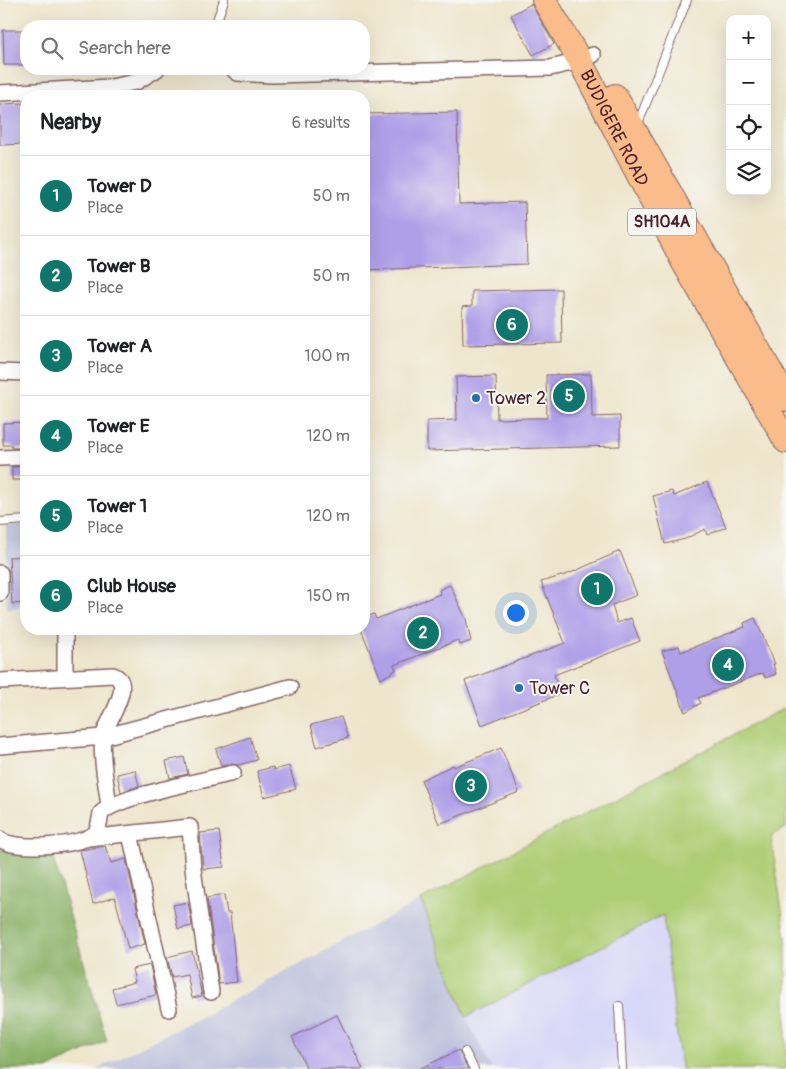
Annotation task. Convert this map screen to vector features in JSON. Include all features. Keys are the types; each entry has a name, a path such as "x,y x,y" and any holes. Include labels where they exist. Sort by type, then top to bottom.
{"main road":[{"name":"BUDIGERE ROAD","path":"544,0 586,58 635,133 786,398"},
{"name":"BUDIGERE ROAD","path":"562,0 586,58 684,263 786,441"}],"street":[{"path":"370,73 550,68 586,58"},
{"path":"79,90 136,82 147,75"},
{"path":"0,93 20,94"},
{"path":"0,372 20,372"},
{"path":"0,458 20,457"},
{"path":"0,573 0,593"},
{"path":"65,635 65,676"},
{"path":"0,681 65,676 113,675 121,681 119,700 103,737 109,807"},
{"path":"0,746 103,737 290,687"},
{"path":"88,838 96,832 100,813 109,807 128,799 233,773"},
{"path":"0,839 8,845 25,846 77,842 88,838 190,827 193,869 211,992"},
{"path":"130,834 168,1009"}],"lane":[{"path":"218,20 224,0"},
{"path":"635,133 687,0"},
{"path":"0,522 20,520"},
{"path":"619,1006 622,1069"},
{"path":"465,1052 474,1069"}],"shaded area":[{"path":"20,524 20,608 7,609 6,525"},
{"path":"421,900 466,1017 492,1069 97,1069 208,1013"},
{"path":"663,915 681,1069 492,1069 466,1017"}],"green space":[{"path":"786,707 786,828 771,836 786,939 786,1069 681,1069 663,915 466,1017 421,900"},
{"path":"0,850 51,851 107,1041 47,1069 0,1069"}],"building":[{"path":"531,4 554,44 533,55 511,15"},
{"path":"3,30 20,30 20,65 4,65"},
{"path":"20,103 20,144 0,145 0,104"},
{"path":"457,112 459,204 525,202 527,264 370,270 370,114"},
{"path":"561,289 562,343 463,345 462,307 472,306 472,291"},
{"path":"591,374 592,417 620,416 620,446 427,451 427,421 457,420 456,377 496,376 497,419 547,418 546,375"},
{"path":"20,422 20,448 12,448 12,445 3,445 3,423"},
{"path":"20,466 20,480 12,480 12,467"},
{"path":"707,482 726,527 707,535 705,529 685,539 665,544 653,496 672,491 674,496"},
{"path":"620,551 637,595 612,605 617,623 631,618 640,641 554,675 560,694 482,725 465,681 565,643 541,582 568,574"},
{"path":"20,556 20,603 12,604 9,557"},
{"path":"450,585 466,619 471,641 460,645 458,640 394,665 396,670 381,679 363,635 370,635 370,616 374,614 376,619 440,594 439,590"},
{"path":"755,618 775,664 773,664 776,674 765,678 763,673 698,698 701,703 685,712 662,651 679,646 681,652 745,627 744,623"},
{"path":"341,717 348,738 317,747 311,725"},
{"path":"250,737 257,760 238,765 221,766 216,749"},
{"path":"501,748 519,792 439,824 421,780 453,765 454,767"},
{"path":"184,757 188,774 170,778 166,761"},
{"path":"289,766 296,789 264,797 257,771 273,767 274,770"},
{"path":"135,770 139,786 121,792 117,774"},
{"path":"219,831 224,867 203,869 200,833"},
{"path":"105,846 111,863 126,859 145,944 128,949 115,897 93,904 80,850"},
{"path":"224,895 227,913 230,913 237,982 219,984 207,898"},
{"path":"188,902 192,926 178,929 173,905"},
{"path":"192,951 202,996 192,998 187,974 172,977 167,957"},
{"path":"150,965 156,995 116,1004 112,988 135,982 132,969"},
{"path":"337,1015 363,1069 307,1069 292,1037"},
{"path":"459,1050 468,1069 419,1069"}],"place":[{"name":"Club House","path":"512,325"},
{"name":"Tower 1","path":"569,396"},
{"name":"Tower 2","path":"476,398"},
{"name":"Tower D","path":"597,589"},
{"name":"Tower B","path":"423,633"},
{"name":"Tower E","path":"728,665"},
{"name":"Tower C","path":"519,688"},
{"name":"Tower A","path":"471,786"}]}
